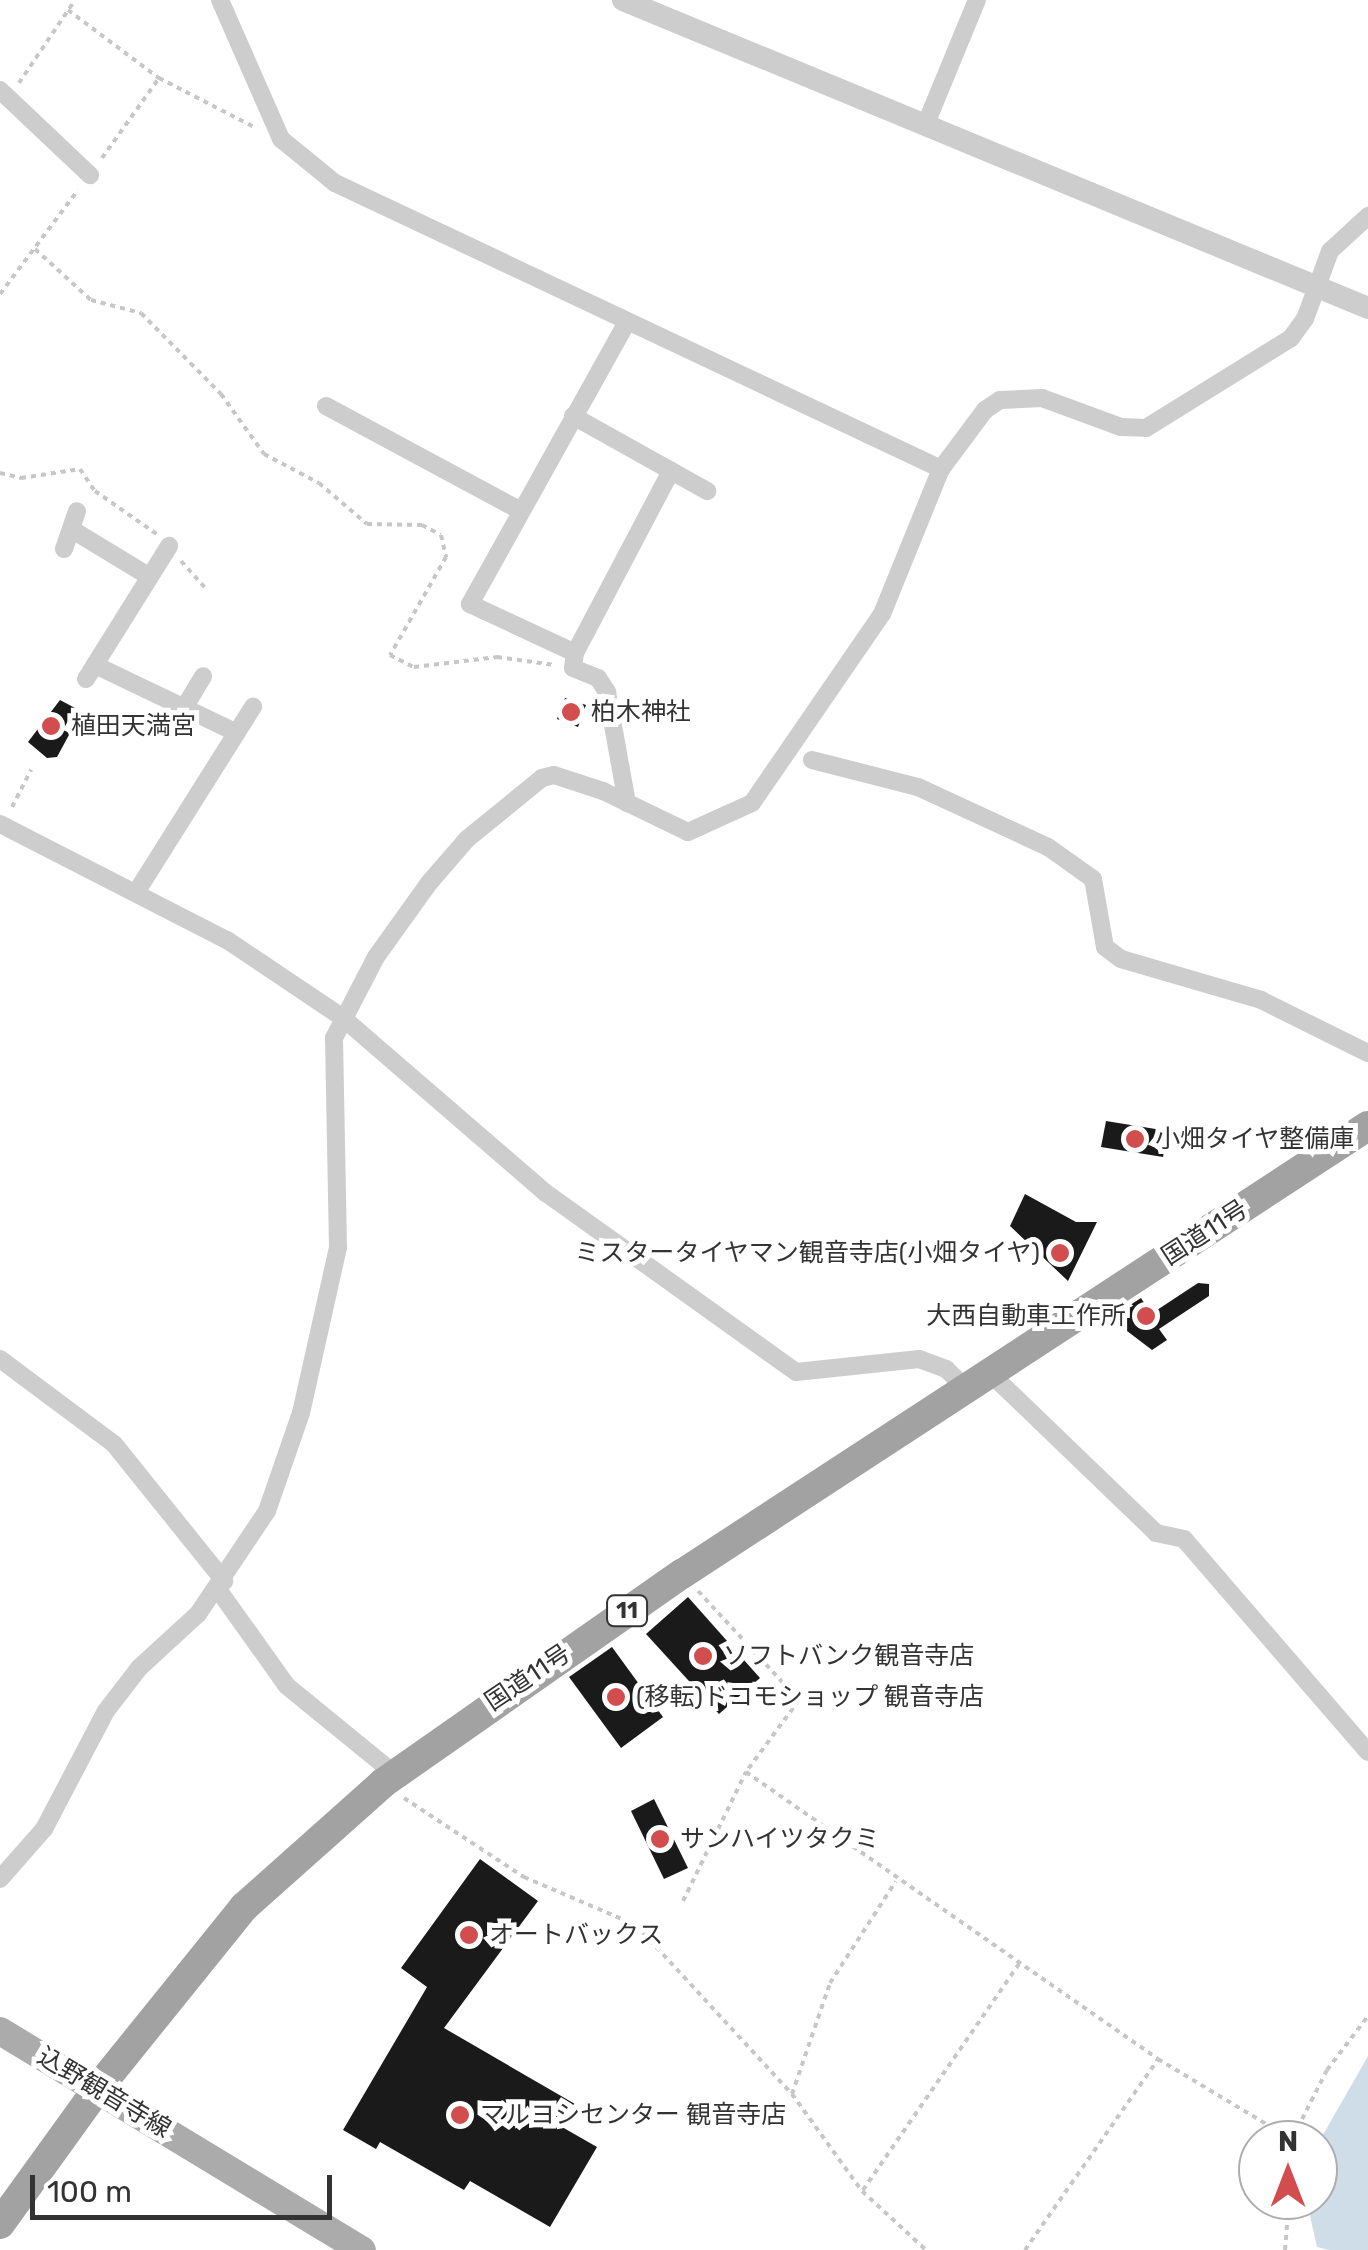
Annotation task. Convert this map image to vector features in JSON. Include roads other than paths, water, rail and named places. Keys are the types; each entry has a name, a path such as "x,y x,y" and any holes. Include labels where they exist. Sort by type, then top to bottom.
{"highway":[{"name":"国道11号","path":"0,2224 98,2088 244,1907 389,1779 682,1574 1368,1126"}],"main road":[{"name":"込野観音寺線","path":"0,2032 362,2250"}],"street":[{"path":"220,0 280,139 335,183 941,469"},
{"path":"623,0 1368,308"},
{"path":"925,126 977,0"},
{"path":"4,94 90,175"},
{"path":"0,1879 44,1830 106,1711 220,1585 268,1511 290,1445 338,1247 331,1067 342,1018 429,882 530,784 554,775 688,832 752,803 882,614 941,469 1000,400 1042,398 1122,427 1146,428 1291,338 1340,236 1368,216"},
{"path":"627,322 470,604 598,678 607,692 627,803"},
{"path":"326,406 521,511"},
{"path":"573,416 707,491"},
{"path":"574,661 671,472"},
{"path":"64,549 74,520 150,577"},
{"path":"169,546 91,672 235,732"},
{"path":"184,708 203,676"},
{"path":"137,891 253,707"},
{"path":"812,760 918,786 980,811 1093,879 1105,947 1122,960 1261,1000 1368,1054"},
{"path":"1,824 227,940 342,1018 546,1193 796,1372 919,1359 979,1381 1156,1533 1184,1539 1368,1752"},
{"path":"0,1359 114,1444 220,1585 287,1686 389,1779"}],"place":[{"name":"柏木神社","path":"571,712"},
{"name":"植田天満宮","path":"51,726"},
{"name":"小畑タイヤ整備庫","path":"1135,1139"},
{"name":"ミスタータイヤマン観音寺店(小畑タイヤ)","path":"1060,1253"},
{"name":"大西自動車工作所","path":"1146,1316"},
{"name":"ソフトバンク観音寺店","path":"703,1656"},
{"name":"(移転)ドコモショップ 観音寺店","path":"616,1697"},
{"name":"サンハイツタクミ","path":"660,1839"},
{"name":"オートバックス","path":"469,1935"},
{"name":"マルヨシセンター 観音寺店","path":"460,2115"}]}
